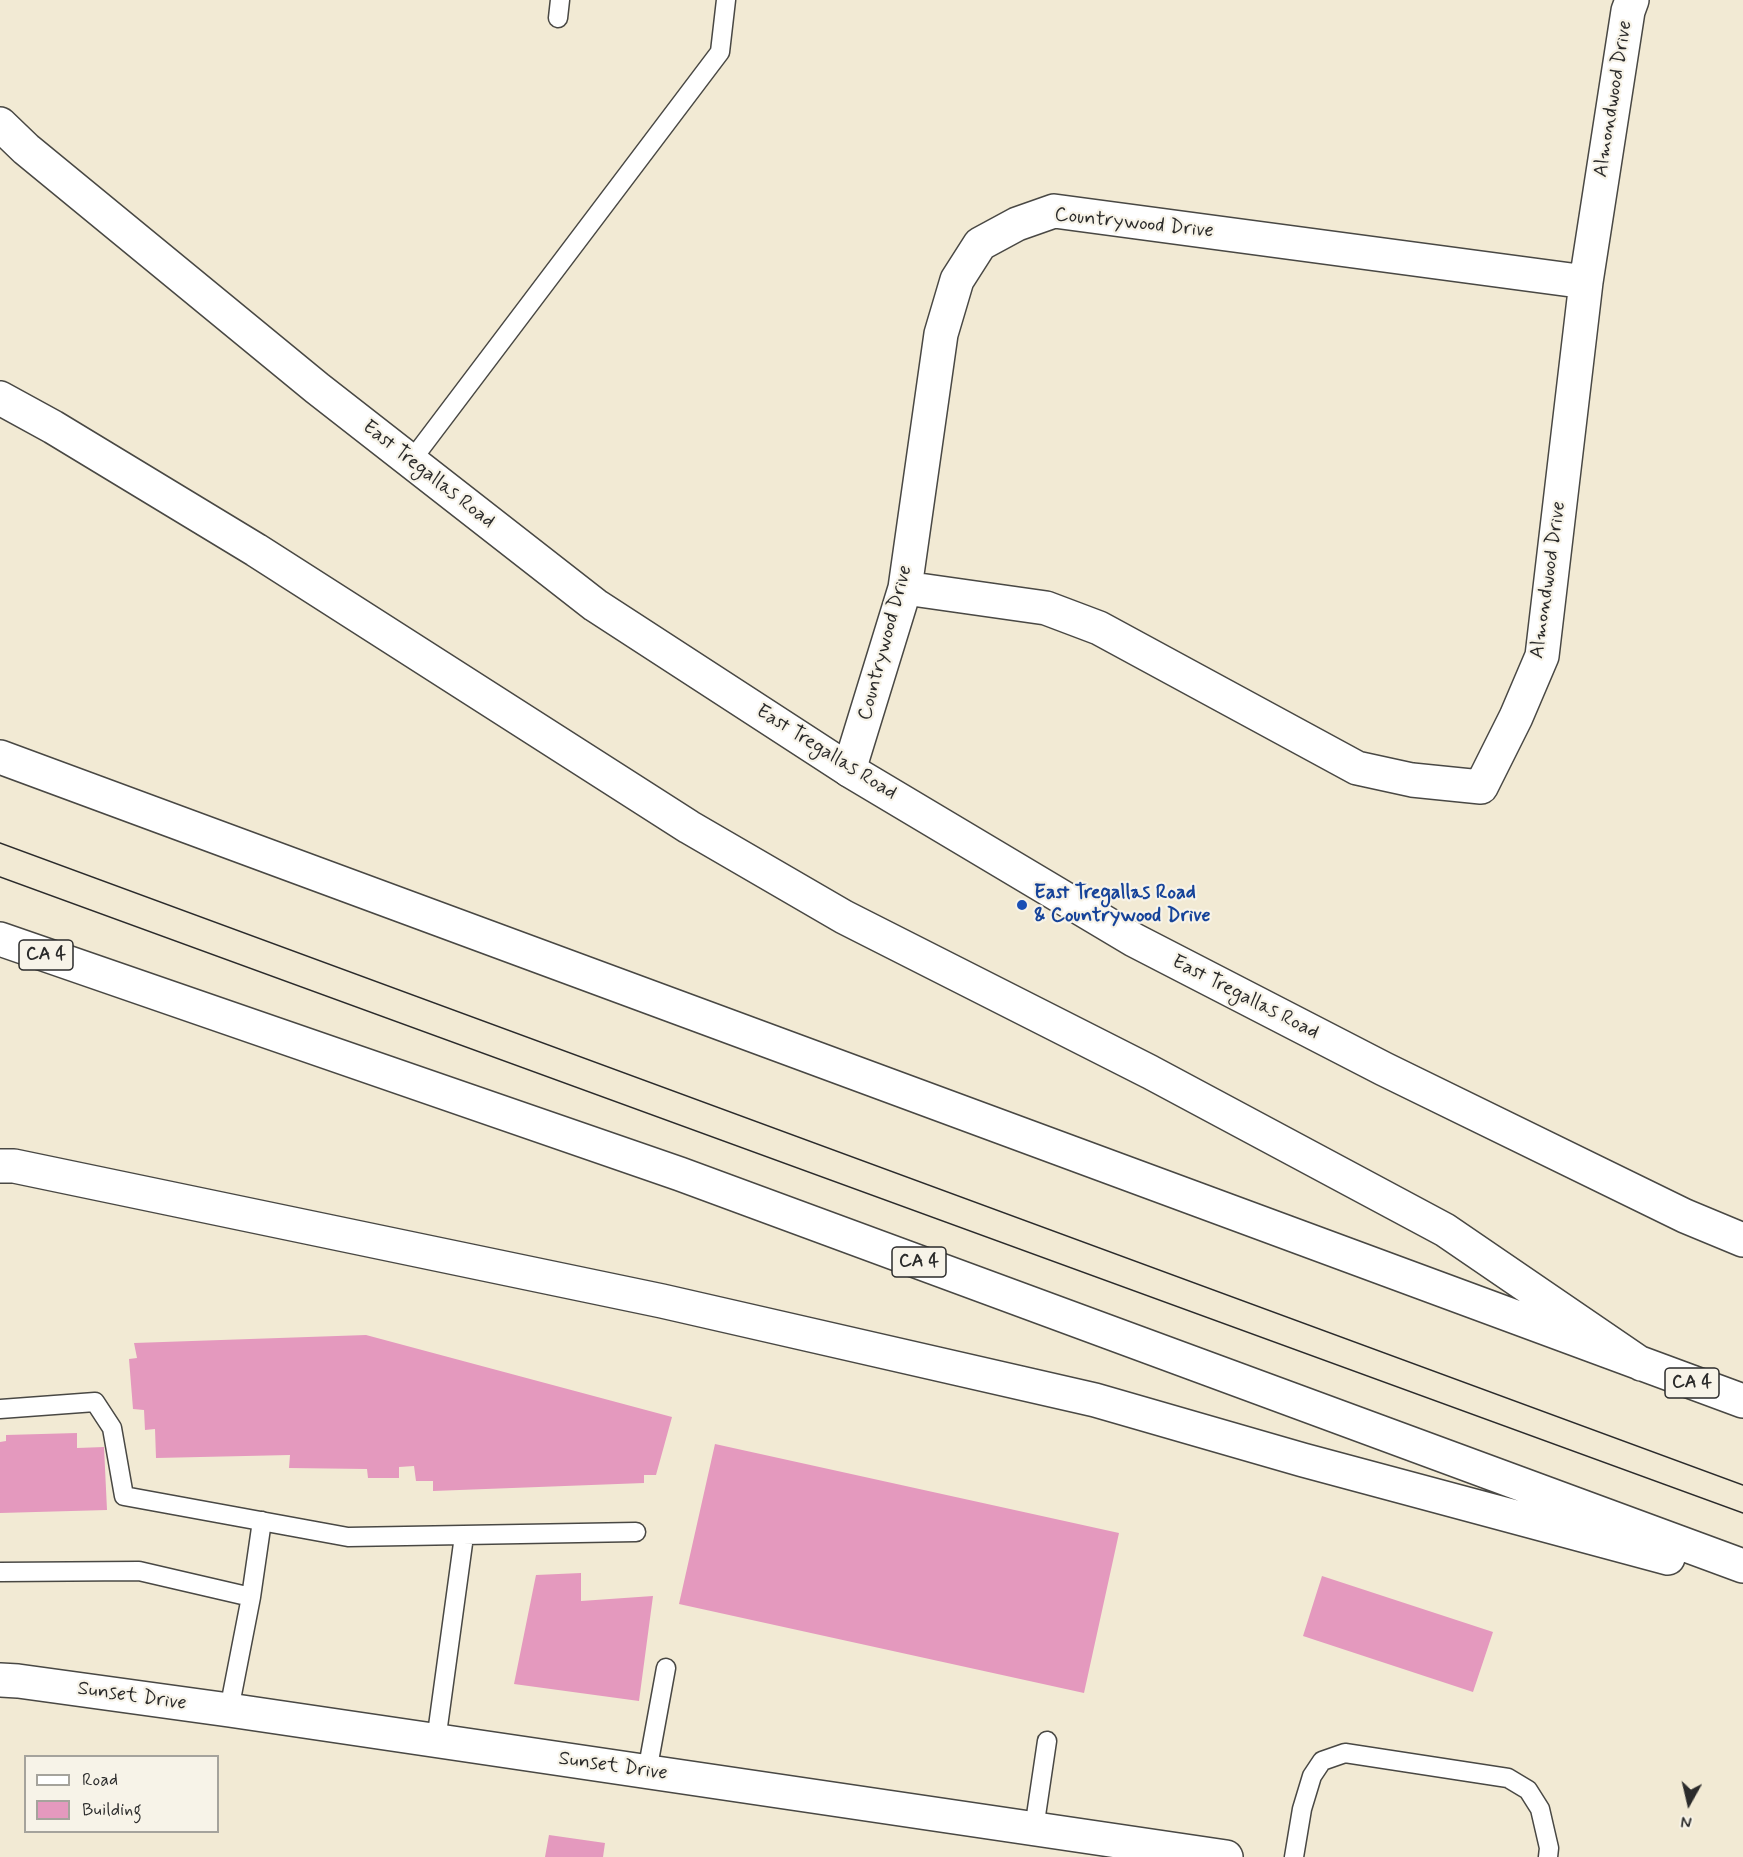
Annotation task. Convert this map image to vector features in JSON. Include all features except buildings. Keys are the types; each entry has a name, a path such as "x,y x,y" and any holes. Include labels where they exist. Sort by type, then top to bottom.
{"main road":[{"name":"Almondwood Drive","path":"905,588 1046,608 1099,628 1357,768 1412,780 1480,787 1516,717 1542,656 1586,282 1628,11 1632,0"},
{"name":"East Tregallas Road","path":"0,124 26,149 308,381 595,605 849,770 1134,940 1384,1070 1684,1216 1743,1240"},
{"name":"Countrywood Drive","path":"849,770 905,588 941,334 957,280 980,244 1017,224 1054,212 1586,282"},
{"path":"0,398 63,433 256,550 689,827 844,917 1150,1072 1445,1230 1641,1364"},
{"name":"CA 4","path":"0,757 1743,1401"},
{"name":"CA 4","path":"0,939 680,1173 1743,1566"},
{"path":"0,947 91,971"},
{"path":"0,1166 25,1168 650,1298 1095,1400 1303,1460 1743,1578"},
{"name":"Sunset Drive","path":"0,1680 229,1710 1226,1857"}],"lane":[{"path":"411,462 720,52 726,0"},
{"path":"0,1409 95,1402 112,1428 124,1496 348,1538 636,1533"},
{"path":"229,1710 262,1521"},
{"path":"436,1741 464,1536"},
{"path":"0,1572 139,1571 250,1597"},
{"path":"647,1772 666,1668"},
{"path":"1034,1828 1047,1741"},
{"path":"1294,1857 1302,1809 1312,1776 1322,1761 1345,1753 1508,1778 1528,1790 1540,1809 1549,1848 1548,1857"}],"tram line":[{"path":"0,843 1743,1485"},
{"path":"0,877 1743,1513"}],"place":[{"name":"East Tregallas Road & Countrywood Drive","path":"1022,905"}]}
